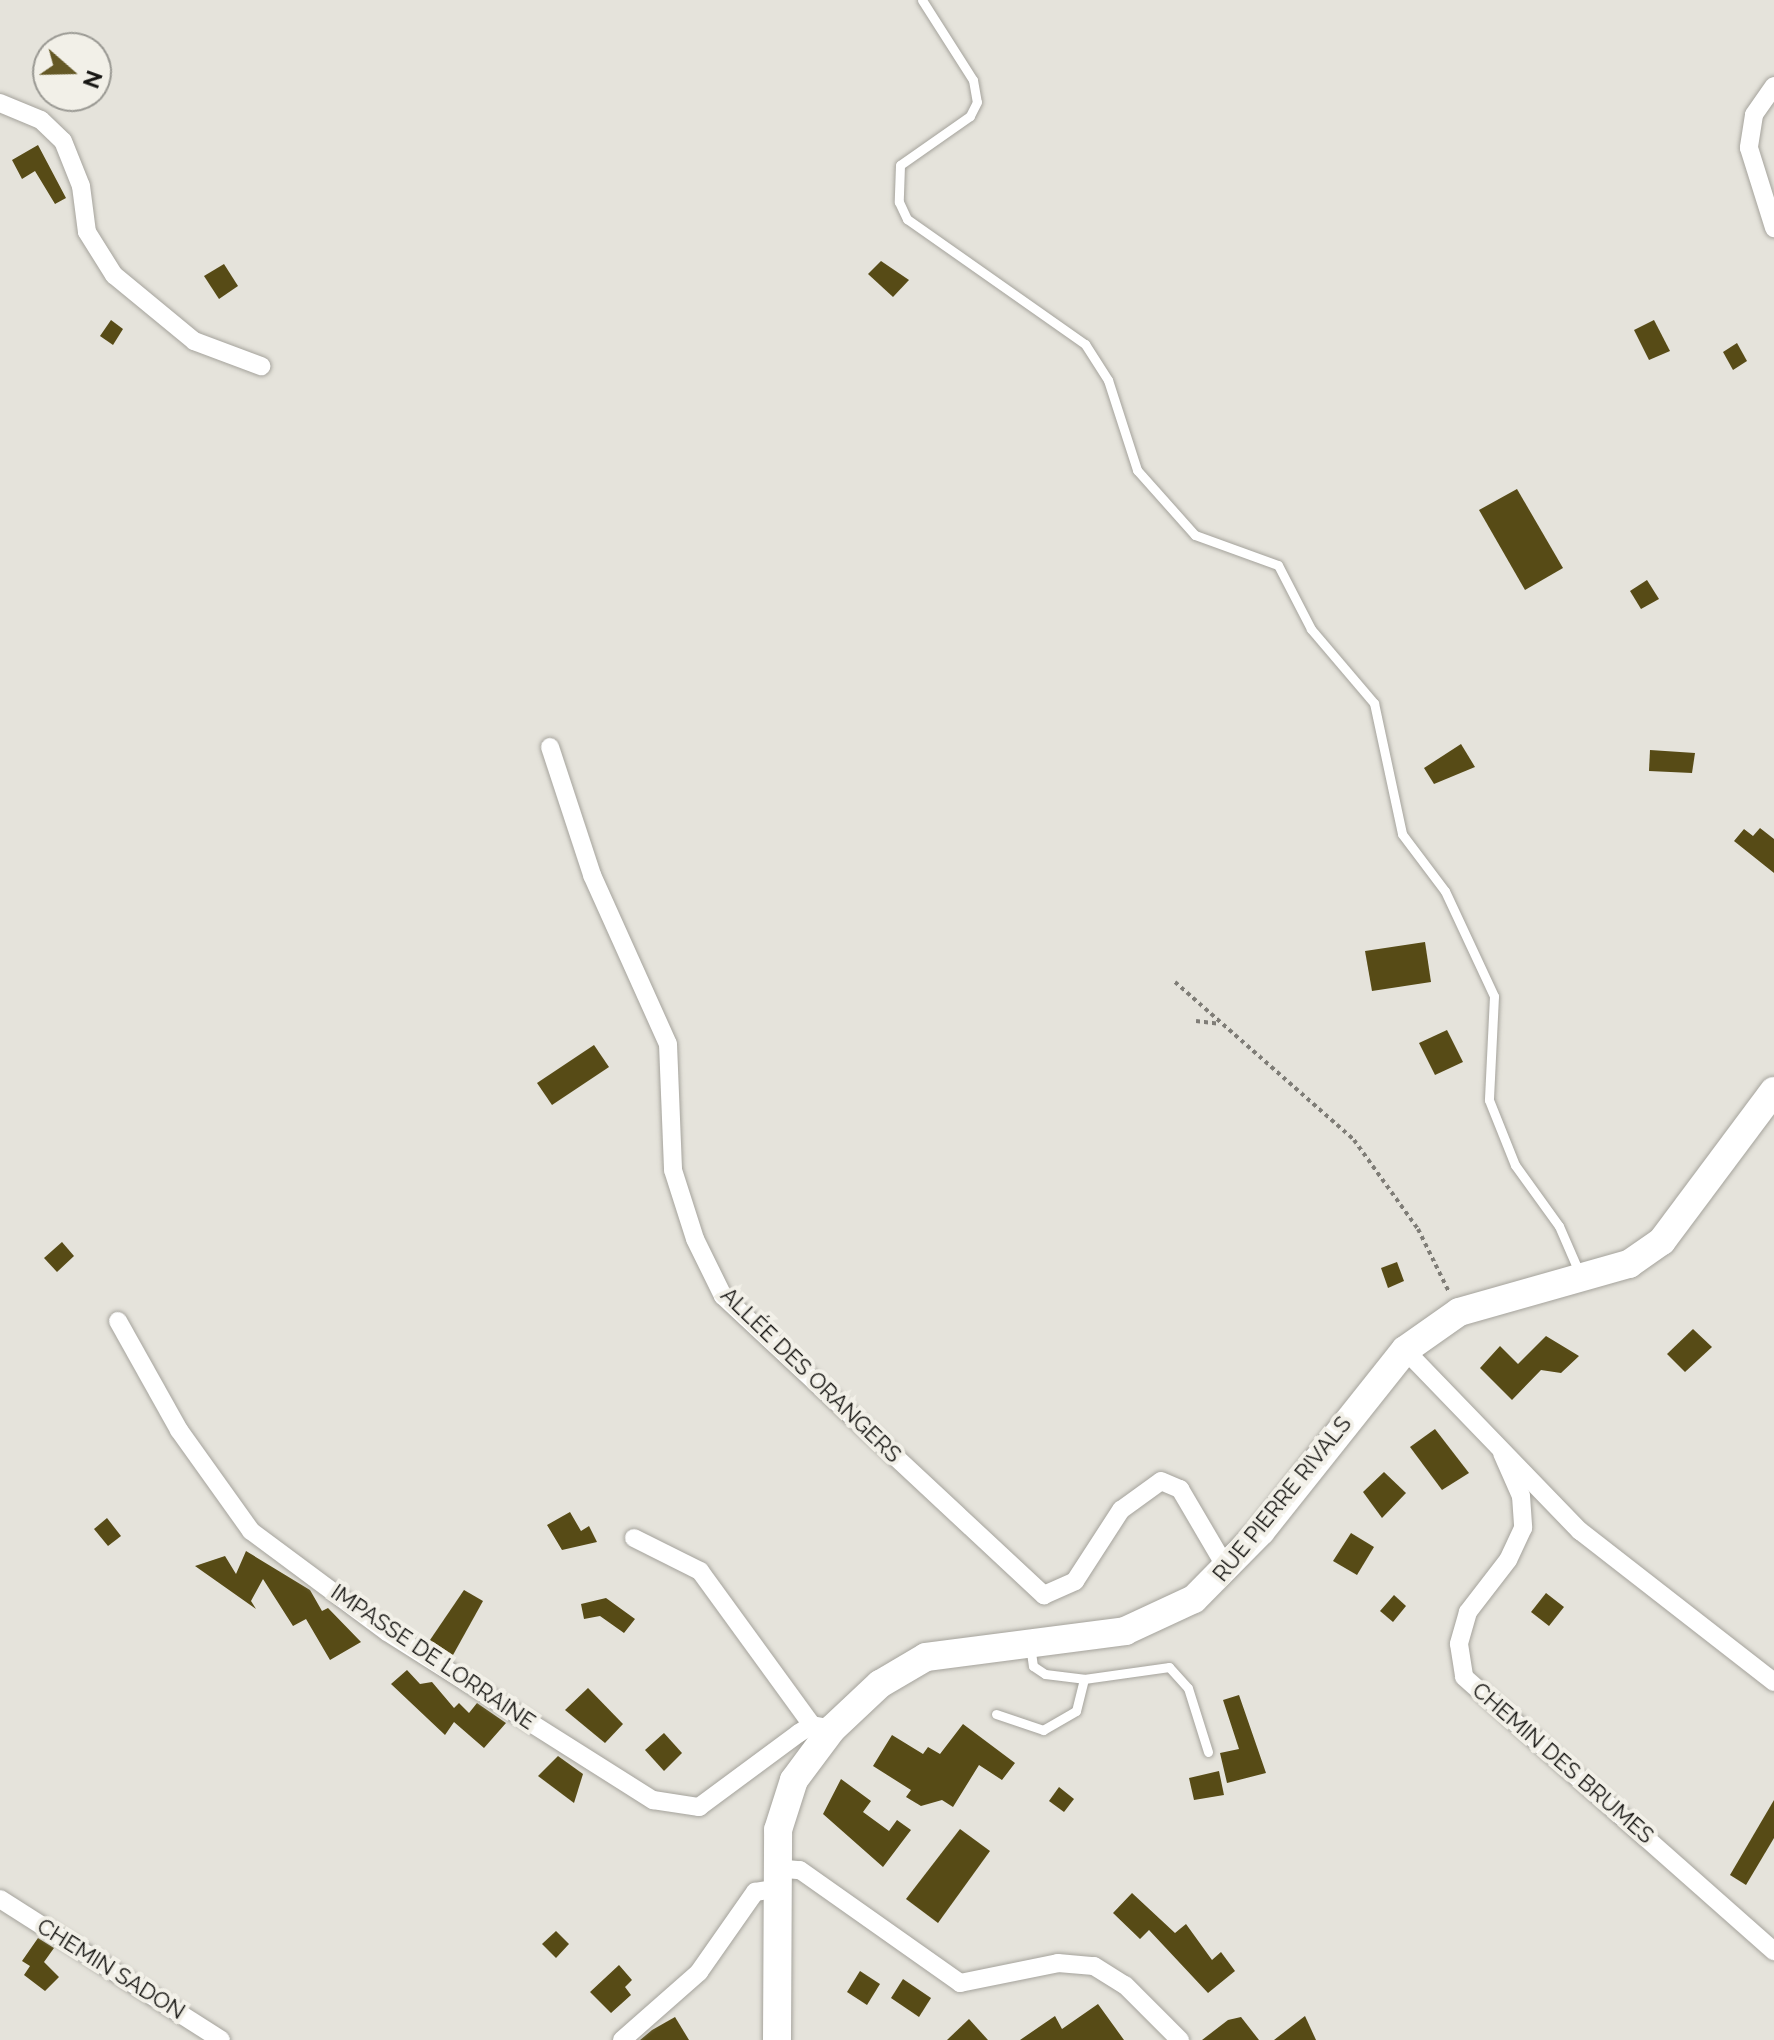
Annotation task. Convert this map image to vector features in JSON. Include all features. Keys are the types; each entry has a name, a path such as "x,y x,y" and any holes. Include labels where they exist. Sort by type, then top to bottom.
{"main road":[{"name":"RUE PIERRE RIVALS","path":"777,2040 775,1878 794,1780 822,1727 880,1684 926,1657 1125,1631 1194,1599 1227,1569 1405,1350 1459,1312 1629,1264 1662,1241 1774,1091"}],"street":[{"path":"1774,86 1754,115 1749,148 1774,228"},
{"path":"0,103 41,120 63,141 81,186 87,232 114,275 194,341 261,366"},
{"name":"ALLÉE DES ORANGERS","path":"550,747 592,875 668,1044 673,1170 695,1239 723,1296 1044,1595 1075,1581 1121,1510 1161,1481 1180,1489 1227,1569"},
{"name":"IMPASSE DE LORRAINE","path":"118,1321 179,1430 251,1531 387,1632 653,1800 699,1807 822,1727"},
{"name":"CHEMIN DES BRUMES","path":"1405,1350 1580,1531 1774,1682"},
{"name":"CHEMIN DES BRUMES","path":"1502,1453 1521,1496 1523,1528 1508,1560 1468,1612 1459,1644 1464,1677 1774,1951"},
{"path":"634,1538 700,1571 822,1727"},
{"path":"622,2040 699,1972 755,1892 775,1878 800,1870 960,1983 1058,1963 1094,1966 1125,1985 1180,2040"},
{"name":"CHEMIN SADON","path":"0,1899 221,2040"}],"lane":[{"path":"922,0 973,80 977,102 970,116 900,165 894,185 907,219 1085,344 1108,380 1137,470 1195,535 1278,565 1319,641 1374,703 1402,834 1445,891 1494,996 1489,1100 1515,1165 1559,1226 1581,1276"},
{"path":"1030,1644 1033,1666 1045,1674 1084,1679 1169,1667 1188,1688 1208,1752"},
{"path":"996,1714 1043,1730 1076,1711 1084,1679"}],"path":[{"path":"1175,982 1354,1140 1418,1229 1459,1312"},
{"path":"1196,1021 1221,1024"}],"building":[{"path":"38,145 66,198 55,204 35,171 22,179 12,160"},
{"path":"881,261 909,280 893,297 868,274"},
{"path":"224,264 238,286 219,299 204,276"},
{"path":"111,320 123,329 113,345 100,336"},
{"path":"1654,320 1670,351 1649,360 1634,330"},
{"path":"1737,343 1747,361 1733,370 1723,352"},
{"path":"1517,489 1563,568 1525,590 1479,510"},
{"path":"1647,580 1659,599 1641,609 1630,591"},
{"path":"1461,744 1475,767 1434,784 1424,768"},
{"path":"1650,750 1695,753 1692,773 1649,771"},
{"path":"1760,828 1774,839 1774,873 1734,841 1744,829 1753,836"},
{"path":"1425,942 1431,982 1372,991 1365,951"},
{"path":"1447,1030 1463,1062 1435,1075 1419,1043"},
{"path":"594,1045 609,1067 552,1105 537,1083"},
{"path":"62,1242 74,1256 57,1272 44,1258"},
{"path":"1397,1262 1404,1281 1388,1288 1381,1268"},
{"path":"1693,1329 1712,1347 1685,1372 1667,1354"},
{"path":"1546,1336 1579,1356 1561,1373 1541,1370 1512,1400 1480,1368 1500,1346 1518,1364"},
{"path":"1435,1429 1469,1473 1442,1490 1410,1447"},
{"path":"1384,1472 1406,1493 1382,1518 1363,1492"},
{"path":"570,1512 581,1531 589,1526 597,1542 562,1550 547,1525"},
{"path":"107,1518 121,1536 108,1546 94,1529"},
{"path":"1351,1533 1374,1547 1357,1575 1333,1561"},
{"path":"246,1551 310,1590 322,1611 328,1608 361,1642 330,1660 306,1619 293,1626 263,1579 251,1601 256,1609 195,1566 225,1556 236,1574"},
{"path":"464,1590 483,1601 453,1655 430,1640"},
{"path":"1546,1593 1564,1607 1549,1626 1531,1612"},
{"path":"1394,1595 1406,1606 1393,1622 1380,1611"},
{"path":"606,1598 635,1619 624,1633 600,1616 584,1619 581,1604"},
{"path":"407,1670 420,1684 432,1682 454,1708 459,1703 469,1713 477,1703 506,1723 484,1748 454,1722 445,1735 391,1684"},
{"path":"588,1688 623,1724 605,1743 565,1710"},
{"path":"1239,1695 1266,1773 1227,1783 1220,1753 1239,1749 1223,1700"},
{"path":"963,1724 1015,1763 1002,1780 979,1765 953,1807 942,1800 921,1806 906,1797 911,1790 873,1766 892,1735 923,1754 928,1747 940,1754"},
{"path":"664,1733 682,1753 664,1771 645,1750"},
{"path":"558,1756 583,1774 574,1803 538,1776"},
{"path":"1219,1771 1224,1795 1194,1800 1189,1778"},
{"path":"841,1779 871,1801 863,1812 889,1831 897,1820 911,1830 883,1867 823,1814"},
{"path":"1059,1787 1074,1799 1064,1812 1049,1801"},
{"path":"1774,1800 1774,1838 1746,1885 1730,1875"},
{"path":"960,1829 990,1851 938,1923 906,1899"},
{"path":"1132,1893 1175,1933 1186,1924 1212,1960 1221,1952 1235,1971 1208,1993 1149,1930 1140,1939 1113,1913"},
{"path":"556,1931 569,1944 556,1958 542,1944"},
{"path":"38,1938 54,1948 44,1962 59,1977 45,1991 24,1975 30,1966 22,1961"},
{"path":"619,1965 632,1980 625,1987 631,1995 611,2013 590,1992"},
{"path":"860,1971 880,1984 867,2005 847,1992"},
{"path":"903,1979 931,1998 919,2017 891,1998"},
{"path":"1098,2004 1124,2040 1020,2040 1055,2016 1062,2029"},
{"path":"1305,2016 1316,2040 1274,2040"},
{"path":"675,2017 689,2040 640,2040 652,2030"},
{"path":"1241,2017 1259,2040 1202,2040 1228,2020"},
{"path":"969,2019 988,2040 947,2040"}]}
